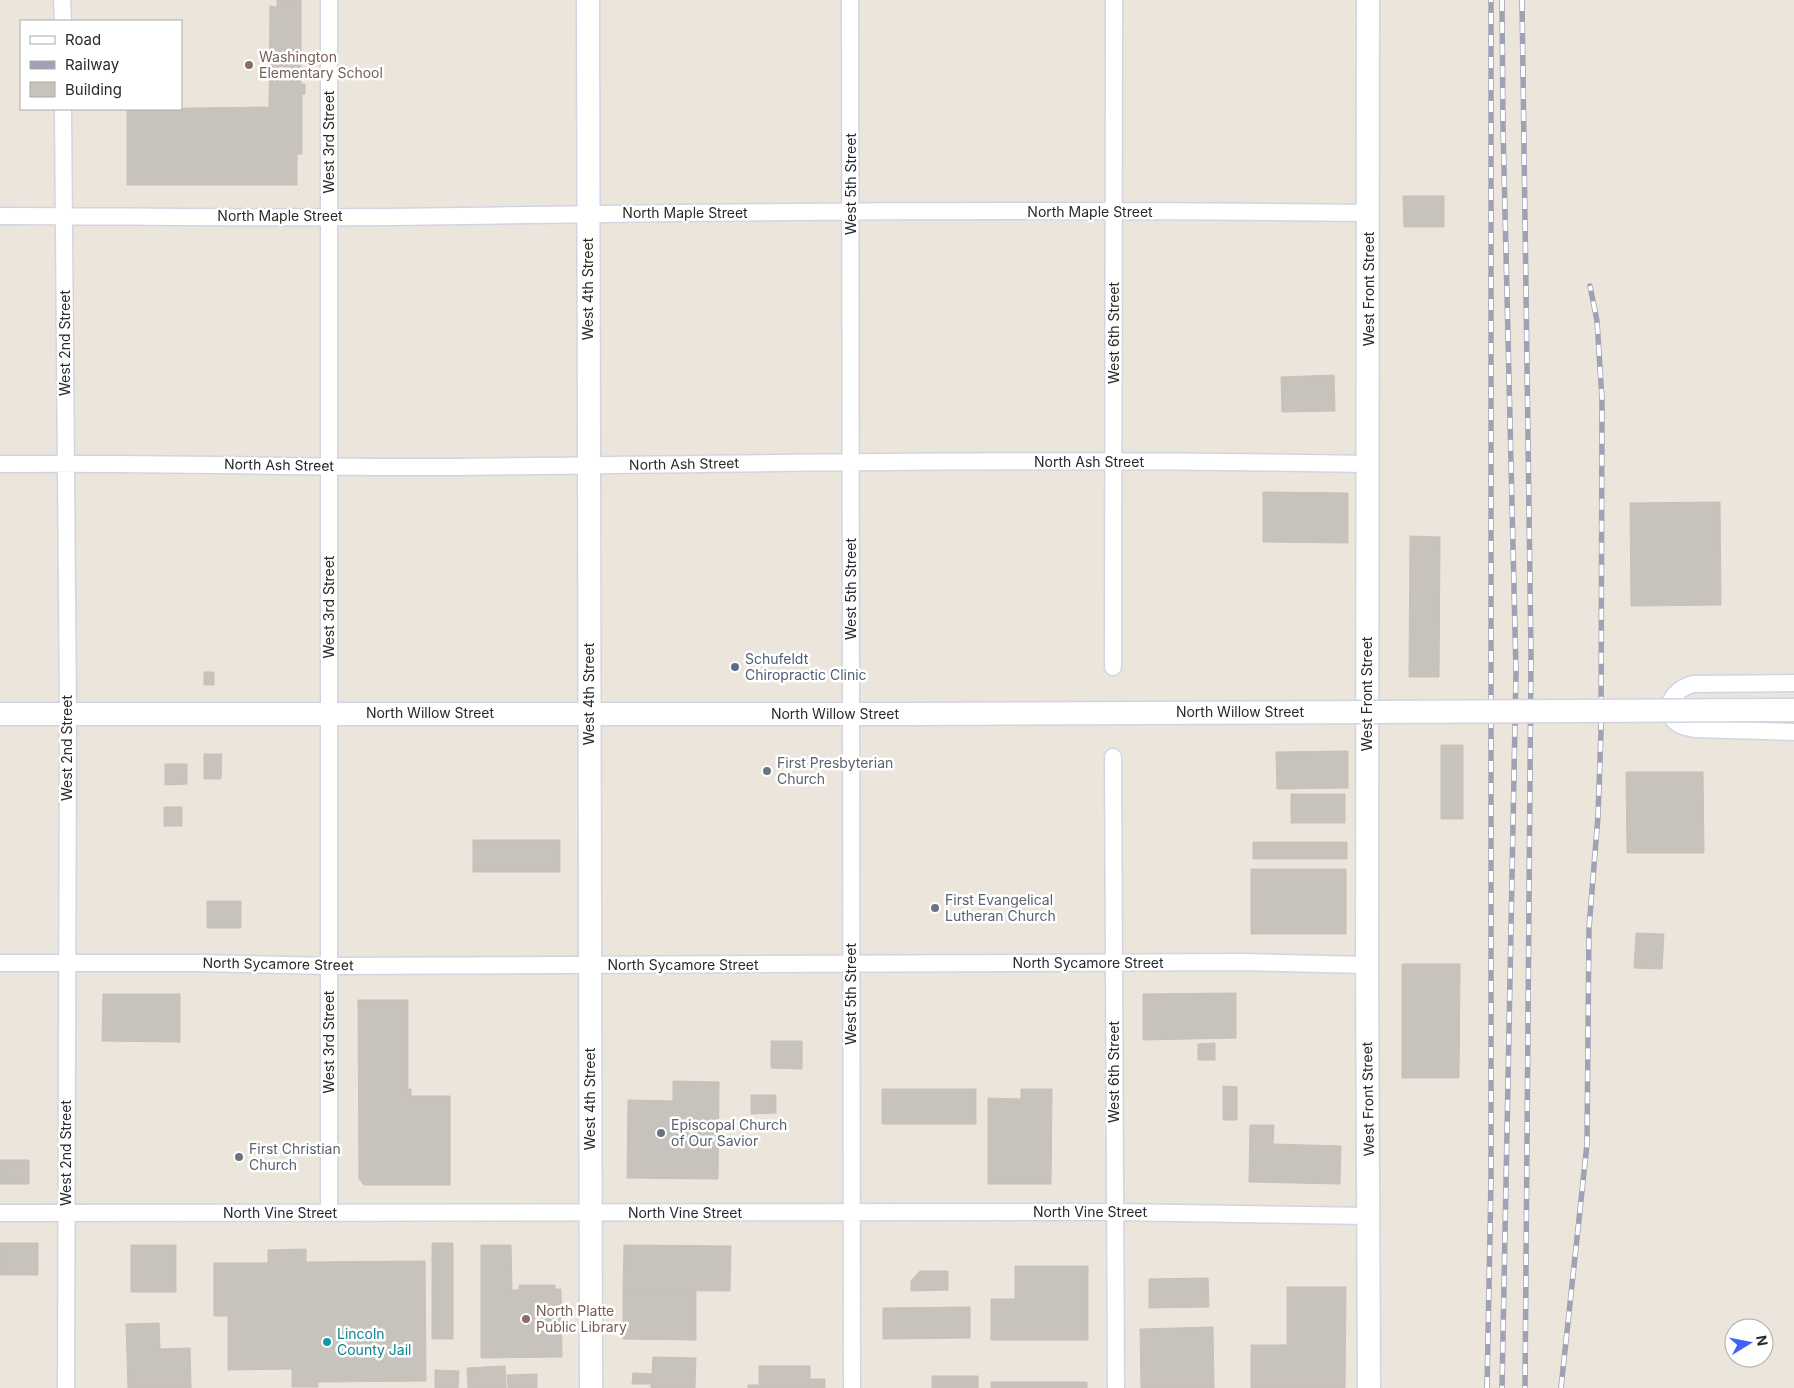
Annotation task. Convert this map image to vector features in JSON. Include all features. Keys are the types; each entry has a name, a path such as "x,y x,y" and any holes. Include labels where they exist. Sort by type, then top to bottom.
{"main road":[{"name":"West 4th Street","path":"588,0 590,1388"},
{"name":"West Front Street","path":"1368,0 1366,965 1369,1388"},
{"name":"North Willow Street","path":"0,714 915,714 1794,710"}],"street":[{"path":"62,0 62,20"},
{"name":"West 3rd Street","path":"329,0 329,1213"},
{"name":"West 5th Street","path":"850,0 852,1388"},
{"name":"West 6th Street","path":"1113,667 1114,0"},
{"name":"West 2nd Street","path":"63,110 68,714 66,1388"},
{"name":"North Maple Street","path":"0,216 459,216 588,213 1369,213"},
{"name":"North Ash Street","path":"0,464 330,465 1113,462 1368,464"},
{"path":"1794,683 1693,684 1681,687 1673,695 1669,707 1672,718 1680,725 1696,730 1794,732"},
{"name":"North Willow Street","path":"1263,708 1367,708"},
{"name":"West 6th Street","path":"1113,756 1116,1388"},
{"name":"North Sycamore Street","path":"0,964 67,962 329,966 1244,962 1366,965"},
{"name":"North Vine Street","path":"0,1213 590,1214 1114,1212 1369,1216"}],"building":[{"path":"277,0 301,0 301,84 305,84 305,94 302,94 302,154 297,154 297,185 127,185 127,110 269,107 270,6 277,7"},
{"path":"1403,196 1444,196 1444,227 1404,227"},
{"path":"1334,375 1335,411 1282,412 1281,377"},
{"path":"1263,492 1348,493 1348,543 1263,542"},
{"path":"1720,502 1721,605 1631,606 1630,503"},
{"path":"1410,536 1440,537 1439,677 1409,677"},
{"path":"204,672 214,672 214,685 204,685"},
{"path":"1441,745 1463,745 1463,819 1441,819"},
{"path":"1348,751 1348,788 1277,789 1276,752"},
{"path":"204,754 222,754 221,779 204,779"},
{"path":"165,764 187,764 187,784 165,785"},
{"path":"1626,772 1703,772 1704,853 1627,853"},
{"path":"1291,794 1345,794 1345,823 1291,823"},
{"path":"164,807 182,807 182,826 164,826"},
{"path":"473,840 560,840 560,872 473,872"},
{"path":"1253,842 1347,842 1347,859 1253,859"},
{"path":"1251,869 1346,869 1346,934 1251,934"},
{"path":"207,901 241,901 241,928 207,928"},
{"path":"1636,933 1664,934 1662,969 1634,968"},
{"path":"1402,964 1460,964 1459,1078 1402,1078"},
{"path":"1236,993 1236,1038 1143,1040 1143,994"},
{"path":"103,994 180,994 180,1042 102,1041"},
{"path":"358,1000 408,1000 408,1089 411,1089 411,1096 450,1096 450,1185 364,1185 359,1179"},
{"path":"771,1041 802,1041 802,1069 771,1068"},
{"path":"1215,1043 1215,1060 1198,1060 1198,1044"},
{"path":"673,1081 719,1082 718,1179 627,1178 628,1100 673,1101"},
{"path":"1223,1086 1237,1087 1237,1120 1223,1120"},
{"path":"882,1089 976,1089 976,1124 882,1124"},
{"path":"1021,1089 1052,1089 1051,1184 988,1184 988,1098 1021,1099"},
{"path":"751,1095 776,1095 776,1113 751,1114"},
{"path":"1250,1125 1274,1125 1273,1144 1341,1146 1340,1184 1249,1182"},
{"path":"0,1160 29,1160 29,1184 0,1184"},
{"path":"0,1243 38,1243 38,1275 0,1275"},
{"path":"432,1243 453,1243 453,1339 432,1339"},
{"path":"131,1245 176,1245 176,1292 131,1292"},
{"path":"481,1245 511,1245 512,1290 519,1290 519,1285 555,1285 555,1289 561,1289 562,1357 481,1358"},
{"path":"624,1245 731,1246 730,1291 623,1290"},
{"name":"Lincoln County Jail","path":"306,1249 306,1262 425,1261 426,1381 318,1382 318,1387 292,1387 292,1369 228,1370 228,1316 214,1316 214,1263 268,1263 268,1250"},
{"path":"1015,1266 1088,1266 1088,1340 991,1340 991,1299 1015,1299"},
{"path":"920,1271 948,1271 948,1290 911,1291 911,1281"},
{"path":"1208,1278 1209,1307 1149,1308 1149,1279"},
{"path":"1287,1287 1346,1287 1345,1388 1251,1388 1251,1345 1287,1345"},
{"path":"623,1290 696,1291 696,1340 623,1339"},
{"path":"970,1307 970,1338 883,1339 883,1308"},
{"path":"159,1323 160,1349 190,1348 191,1388 128,1388 126,1324"},
{"path":"1213,1327 1214,1388 1141,1388 1140,1329"},
{"path":"653,1357 696,1358 695,1388 651,1388 651,1384 632,1384 633,1373 652,1374"},
{"path":"505,1366 506,1388 468,1388 467,1368"},
{"path":"759,1366 810,1366 810,1379 825,1379 825,1388 748,1388 748,1385 759,1385"},
{"path":"435,1370 459,1371 458,1388 435,1388"},
{"path":"537,1374 537,1388 508,1388 507,1375"},
{"path":"932,1376 978,1376 978,1388 932,1388"},
{"path":"991,1382 1087,1382 1087,1388 991,1388"}],"railway":[{"path":"1487,1388 1491,1180 1491,0"},
{"path":"1502,0 1503,127 1516,672 1502,1388"},
{"path":"1522,0 1531,656 1525,1388"},
{"path":"1561,1388 1587,1144 1589,928 1598,816 1601,732 1602,399 1597,321 1590,286"}],"place":[{"name":"Washington Elementary School","path":"249,65"},
{"name":"Schufeldt Chiropractic Clinic","path":"735,667"},
{"name":"First Presbyterian Church","path":"767,771"},
{"name":"First Evangelical Lutheran Church","path":"935,908"},
{"name":"Episcopal Church of Our Savior","path":"661,1133"},
{"name":"First Christian Church","path":"239,1157"},
{"name":"North Platte Public Library","path":"526,1319"},
{"name":"Lincoln County Jail","path":"327,1342"}]}
